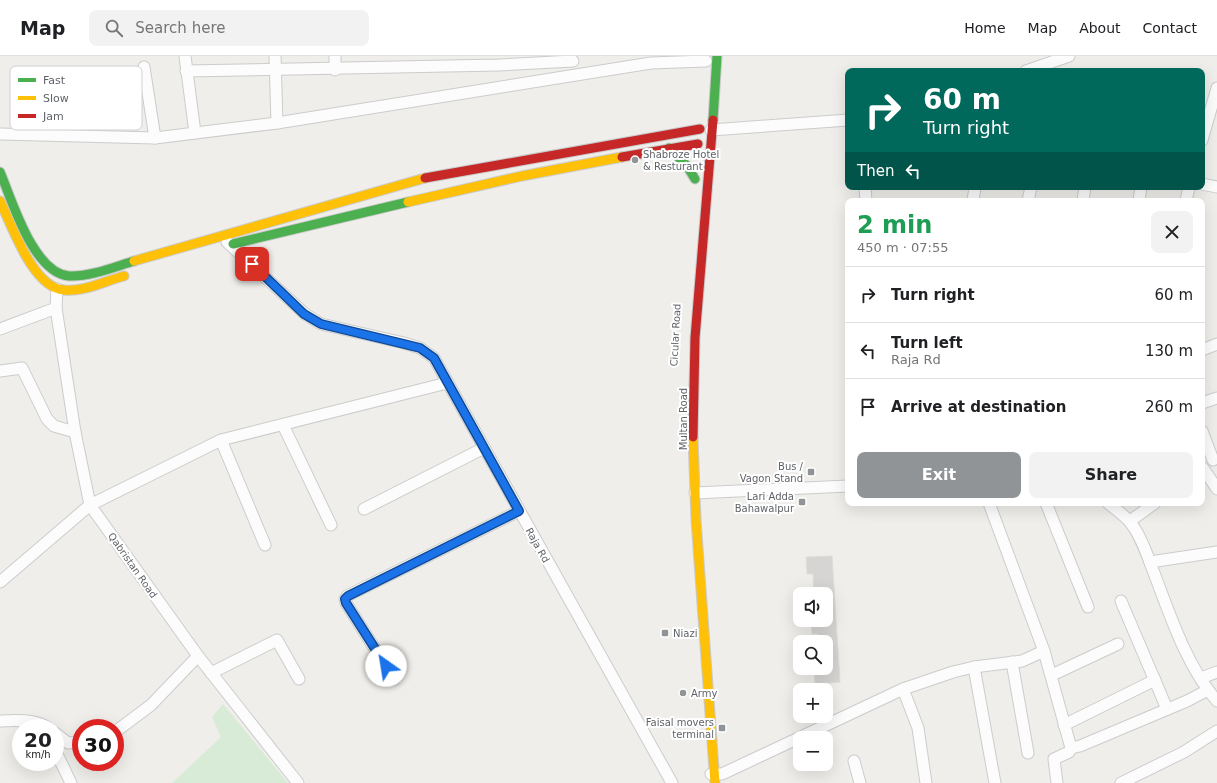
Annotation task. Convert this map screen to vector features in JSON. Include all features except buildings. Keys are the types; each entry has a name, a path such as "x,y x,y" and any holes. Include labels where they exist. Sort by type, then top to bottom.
{"main road":[{"name":"Multan Road","path":"710,779 693,433 696,329 717,56"},
{"path":"0,172 31,239 44,263 53,271 67,276 85,276 224,242 634,153 669,148 698,147 700,125 430,176 224,242"},
{"path":"669,148 687,166 695,183 696,165"},
{"path":"0,201 33,269 41,279 57,289 67,290 90,286 134,273"},
{"name":"Cicular Road","path":"685,357 686,332 696,329"},
{"path":"684,422 686,492 710,779"}],"street":[{"path":"185,56 195,133"},
{"path":"275,56 277,123"},
{"path":"335,56 335,70"},
{"path":"1043,68 1054,66 1069,56"},
{"path":"186,71 335,70 498,61 573,60"},
{"path":"0,134 155,138 277,123 651,63 706,62"},
{"path":"144,67 155,138"},
{"path":"1205,130 1217,88"},
{"path":"712,130 845,120"},
{"path":"1205,185 1217,187"},
{"name":"Raja Rd","path":"224,242 274,284 304,314 321,324 420,348 434,358 672,783"},
{"name":"Qabristan Road","path":"57,289 56,308 75,432 90,505 198,656 298,783"},
{"path":"0,329 56,308"},
{"path":"1205,349 1217,344"},
{"path":"0,371 22,368 47,418 54,426 75,432"},
{"path":"0,582 90,505 221,440 447,383"},
{"path":"1205,402 1217,398"},
{"path":"283,425 331,525"},
{"path":"1205,437 1215,459 1205,466"},
{"path":"221,440 265,545"},
{"path":"364,509 484,448"},
{"path":"1205,472 1217,489"},
{"path":"695,493 845,486"},
{"path":"990,506 1044,651 1052,675 1071,748"},
{"path":"1047,506 1088,607"},
{"path":"1112,506 1130,521 1150,562 1174,624 1201,678 1217,701"},
{"path":"1130,521 1148,506"},
{"path":"394,679 346,603 345,599 348,596 519,511"},
{"path":"1150,562 1217,552"},
{"path":"1121,601 1167,709"},
{"path":"211,673 277,640 299,679"},
{"path":"1052,675 1118,644"},
{"path":"710,779 903,690 937,676 974,667 1022,661 1044,651"},
{"path":"124,725 150,705 198,656"},
{"path":"1012,662 1028,753"},
{"path":"974,667 995,783"},
{"path":"1201,678 1217,672"},
{"path":"1064,724 1155,680"},
{"path":"903,690 918,728 926,783"},
{"path":"1057,783 1054,759 1069,752 1071,748 1080,746 1208,690"},
{"path":"0,721 12,720"},
{"path":"1120,783 1184,752 1217,731"},
{"path":"854,761 860,783"},
{"path":"64,769 71,783"}],"green space":[{"path":"223,704 288,783 172,783 221,737 212,717"}],"traffic: fast":[{"path":"713,120 717,56"},
{"path":"669,148 687,166 695,179"},
{"path":"0,172 26,233 35,249 45,262 56,272 69,276 85,275 134,261"},
{"path":"233,244 408,202"}],"traffic: slow":[{"path":"408,202 522,176 622,157"},
{"path":"134,261 425,178"},
{"path":"0,201 17,240 33,268 53,287 64,290 79,289 94,286 124,276"},
{"path":"693,437 696,520 715,783"}],"traffic: jam":[{"path":"693,437 695,338 713,120"},
{"path":"425,178 700,129"},
{"path":"622,157 698,144"}],"place":[{"name":"Shabroze Hotel & Resturant","path":"635,160"},
{"name":"Bus / Vagon Stand","path":"811,472"},
{"name":"Lari Adda Bahawalpur","path":"802,502"},
{"name":"Niazi","path":"665,633"},
{"name":"Army","path":"683,693"},
{"name":"Faisal movers terminal","path":"722,728"}],"route":[{"path":"252,264 304,314 321,324 420,348 434,358 519,511 348,596 345,599 346,603 386,666"}]}
